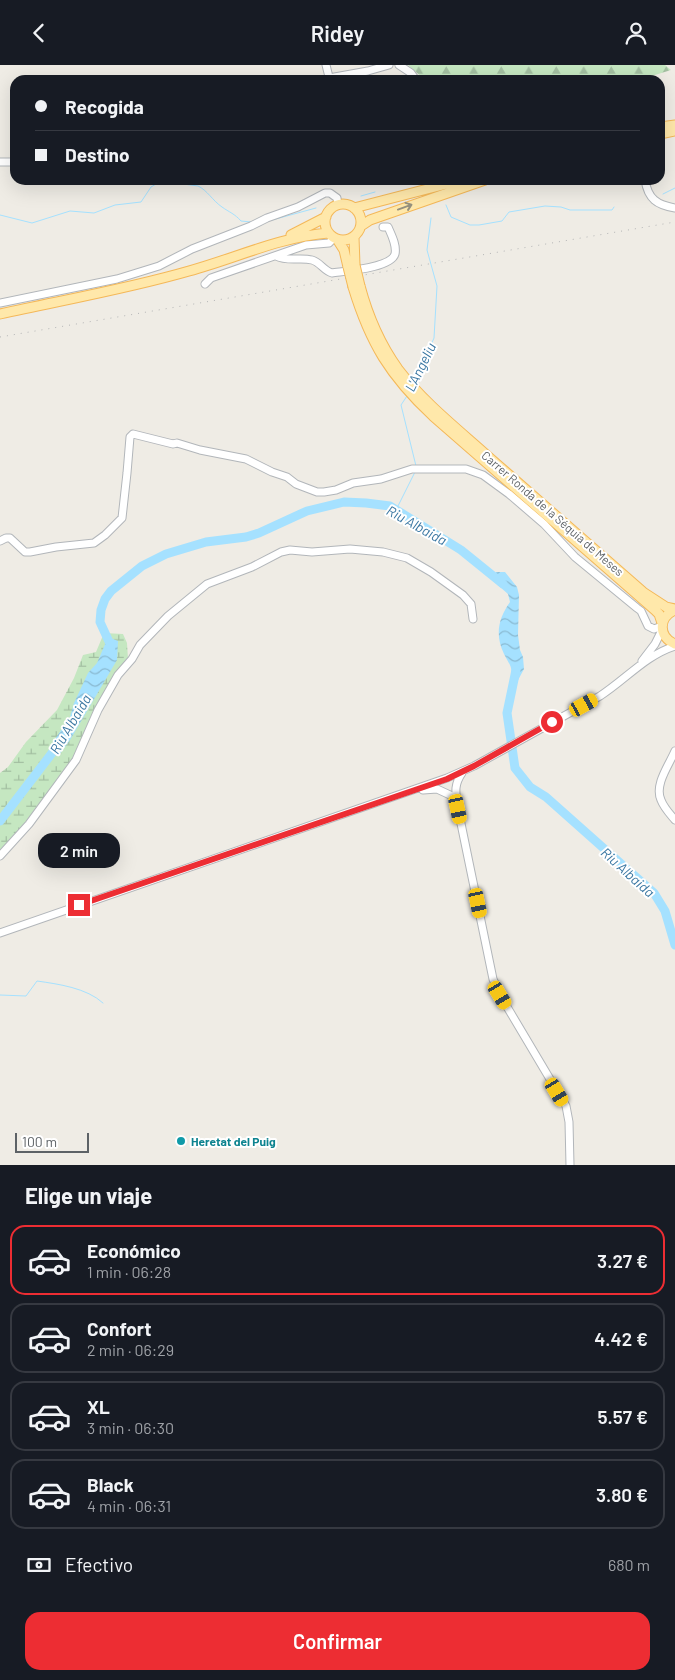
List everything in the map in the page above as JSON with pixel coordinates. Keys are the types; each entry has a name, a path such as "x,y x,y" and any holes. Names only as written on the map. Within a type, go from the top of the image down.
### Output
{"main road":[{"path":"354,208 443,185"},
{"path":"352,266 354,237 361,226 370,219 470,185"},
{"path":"361,226 360,216 354,208 343,204 338,205 329,212 325,222 333,237 344,250 352,266 367,329 384,360 395,370 405,388 435,413"},
{"path":"273,243 326,217"},
{"path":"0,314 160,279 203,267 273,243 309,234 348,240 354,237"},
{"name":"Carrer Ronda de la Séquia de Meses","path":"435,413 643,592 666,607 675,609"},
{"name":"Carrer Ronda de la Séquia de Meses","path":"435,413 655,610 659,614 666,638 675,645"},
{"path":"662,626 666,616 675,609"}],"street":[{"path":"342,75 389,65"},
{"path":"399,65 412,75"},
{"path":"647,185 650,196 657,203 675,208"},
{"path":"0,303 117,279 158,266 192,249 298,207 325,193 330,193 337,198 338,205"},
{"path":"276,256 287,260 314,260 326,271 332,273 383,264 391,260 396,250 388,227 383,227"},
{"path":"205,284 211,278 306,245 326,244 331,242 333,237"},
{"path":"0,541 10,538 25,552 30,552 94,543 106,535 122,518 130,437 134,434 246,459 287,477 301,487 317,492 324,492 353,483 381,479 415,469 466,469 483,475 527,509 575,557 641,611 648,626 654,629 662,626"},
{"path":"0,857 29,825 76,760 98,710 118,675 132,659 140,645 168,616 207,583 258,564 290,549 312,552 350,549 383,552 407,558 431,571 463,595 471,604 473,619"},
{"path":"640,665 655,644 662,626"},
{"path":"0,933 447,779 584,705 615,686 640,665 675,645"},
{"path":"675,751 661,781 659,792 662,802 675,820"},
{"path":"462,772 456,781 455,787 458,809 494,979 500,995 566,1107 569,1122 570,1165"},
{"path":"447,779 455,787"},
{"path":"447,779 446,787 458,809"},
{"path":"410,791 438,789 450,795"}],"green space":[{"path":"408,65 665,65 671,70 655,75 419,75"},
{"path":"104,633 123,634 127,643 128,659 78,752 62,777 45,796 39,808 0,851 0,773 8,767 26,742 57,710 74,678 83,655 96,652"}],"water":[{"path":"496,572 505,572 517,587 519,595 518,635 524,669 517,682 511,680 511,669 499,640 500,621 510,602 508,594 492,580"},
{"path":"113,639 118,641 117,660 70,740 59,755 51,745 70,717 74,703 88,673 97,663 106,642"}],"waterway":[{"path":"0,215 32,223 70,211 94,213 115,205 141,202 154,185"},
{"path":"191,185 198,186 204,190 219,205 241,221 251,222"},
{"path":"663,194 675,188"},
{"path":"361,196 375,192"},
{"path":"446,205 451,217 470,225 502,221 509,212 545,206 561,207 570,210 612,210 614,207"},
{"path":"272,220 316,208"},
{"name":"L'Angeliu","path":"414,383 434,338 437,286 427,250 431,218"},
{"name":"L'Angeliu","path":"407,396 401,405 416,466"},
{"name":"L'Angeliu","path":"396,510 415,472"},
{"name":"Riu Albaida","path":"110,652 111,646 100,622 101,610 105,599 111,591 142,566 166,554 206,542 246,537 307,511 344,502 390,506 461,550 503,584"},
{"name":"Riu Albaida","path":"516,670 507,713 515,768 530,787 546,797 654,893 665,911 675,945"},
{"name":"Riu Albaida","path":"0,821 62,740"},
{"path":"0,995 26,996 37,981 81,990 103,1003"}],"railway":[{"path":"0,337 675,222"}],"place":[{"name":"Heretat del Puig","path":"181,1141"}],"route":[{"path":"79,905 447,779 552,722"}]}
